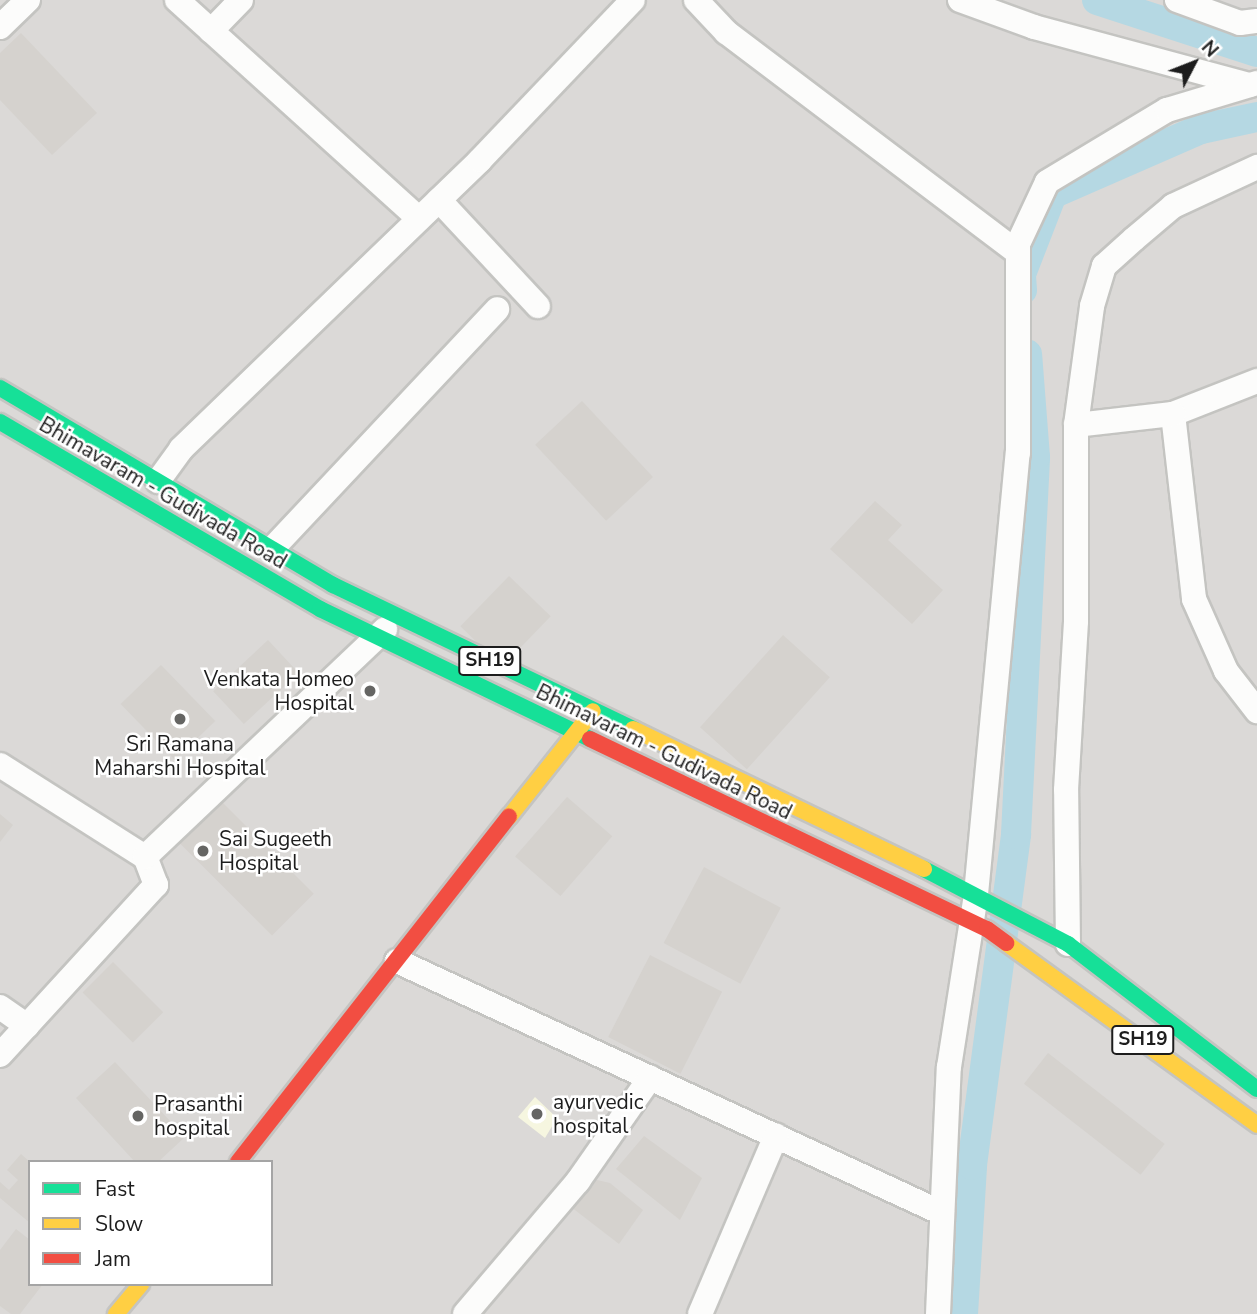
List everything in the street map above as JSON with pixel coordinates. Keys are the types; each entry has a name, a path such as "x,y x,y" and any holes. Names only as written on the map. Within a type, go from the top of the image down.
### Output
{"main road":[{"name":"Bhimavaram - Gudivada Road","path":"0,388 333,585 986,900 1069,944 1257,1089"},
{"name":"Bhimavaram - Gudivada Road","path":"0,422 320,609 979,926 1029,955 1257,1125"},
{"path":"240,1160 593,711"},
{"path":"1108,1014 1125,988"},
{"path":"116,1314 139,1286"}],"street":[{"path":"0,27 27,0"},
{"path":"177,0 419,219"},
{"path":"211,31 241,0"},
{"path":"158,481 181,449 439,200 633,0"},
{"path":"696,0 726,32 1018,253"},
{"path":"960,0 1034,27 1253,84"},
{"path":"1177,0 1240,23 1257,21"},
{"path":"937,1314 949,1067 986,900 1018,453 1018,253 1030,212 1047,182 1167,110 1253,84"},
{"path":"1069,944 1066,790 1076,621 1076,425 1092,306 1104,266 1173,206 1257,167"},
{"path":"439,200 538,306"},
{"path":"272,549 497,309"},
{"path":"1076,425 1173,414 1257,381"},
{"path":"1173,414 1194,599 1226,671 1257,711"},
{"path":"145,857 378,637 396,614"},
{"path":"0,765 145,857 156,885 0,1055"},
{"path":"397,961 942,1213"},
{"path":"0,1007 27,1026"},
{"path":"465,1314 578,1181 650,1078"},
{"path":"700,1314 776,1136"}],"shaded area":[{"path":"0,0 1257,0 1257,1314 0,1314"},
{"name":"ayurvedic hospital","path":"535,1097 557,1118 545,1138 518,1117"}],"building":[{"path":"21,33 97,113 52,155 0,100 0,53"},
{"path":"582,401 653,477 606,521 535,445"},
{"path":"875,501 902,525 888,540 943,590 912,624 830,549"},
{"path":"509,576 551,616 502,667 460,626"},
{"path":"783,635 830,677 747,769 700,727"},
{"path":"268,640 299,673 244,724 213,691"},
{"path":"161,665 215,721 175,760 121,704"},
{"path":"567,797 612,836 560,896 515,857"},
{"path":"219,799 314,894 272,935 177,841"},
{"path":"0,814 13,825 0,842"},
{"path":"704,867 781,908 740,984 664,943"},
{"path":"650,955 722,992 680,1074 608,1037"},
{"path":"113,962 163,1012 133,1043 83,992"},
{"path":"1048,1053 1165,1144 1141,1175 1024,1084"},
{"path":"115,1062 185,1137 160,1160 133,1160 76,1098"},
{"path":"644,1136 702,1178 680,1220 616,1169"},
{"path":"21,1154 28,1160 28,1221 0,1198 0,1182 9,1190 18,1180 7,1170"},
{"path":"593,1179 610,1183 643,1210 619,1244 571,1207"},
{"path":"16,1229 28,1238 28,1286 41,1286 20,1314 11,1314 0,1306 0,1250"}],"waterway":[{"path":"1097,0 1257,52"},
{"path":"1022,290 1021,274 1052,194 1201,129 1257,117"},
{"path":"963,1314 972,1165 1016,834 1035,457 1027,354"}],"traffic: fast":[{"path":"0,388 333,585 633,729"},
{"path":"0,422 320,609 590,739"},
{"path":"924,869 1068,944 1257,1089"}],"traffic: slow":[{"path":"509,817 593,711"},
{"path":"633,729 924,869"},
{"path":"1006,943 1257,1125"},
{"path":"116,1314 139,1286"}],"traffic: jam":[{"path":"590,739 987,929 1006,943"},
{"path":"240,1160 509,817"}],"place":[{"name":"Venkata Homeo Hospital","path":"370,691"},
{"name":"Sri Ramana Maharshi Hospital","path":"180,719"},
{"name":"Sai Sugeeth Hospital","path":"203,851"},
{"name":"ayurvedic hospital","path":"537,1114"},
{"name":"Prasanthi hospital","path":"138,1116"}]}
